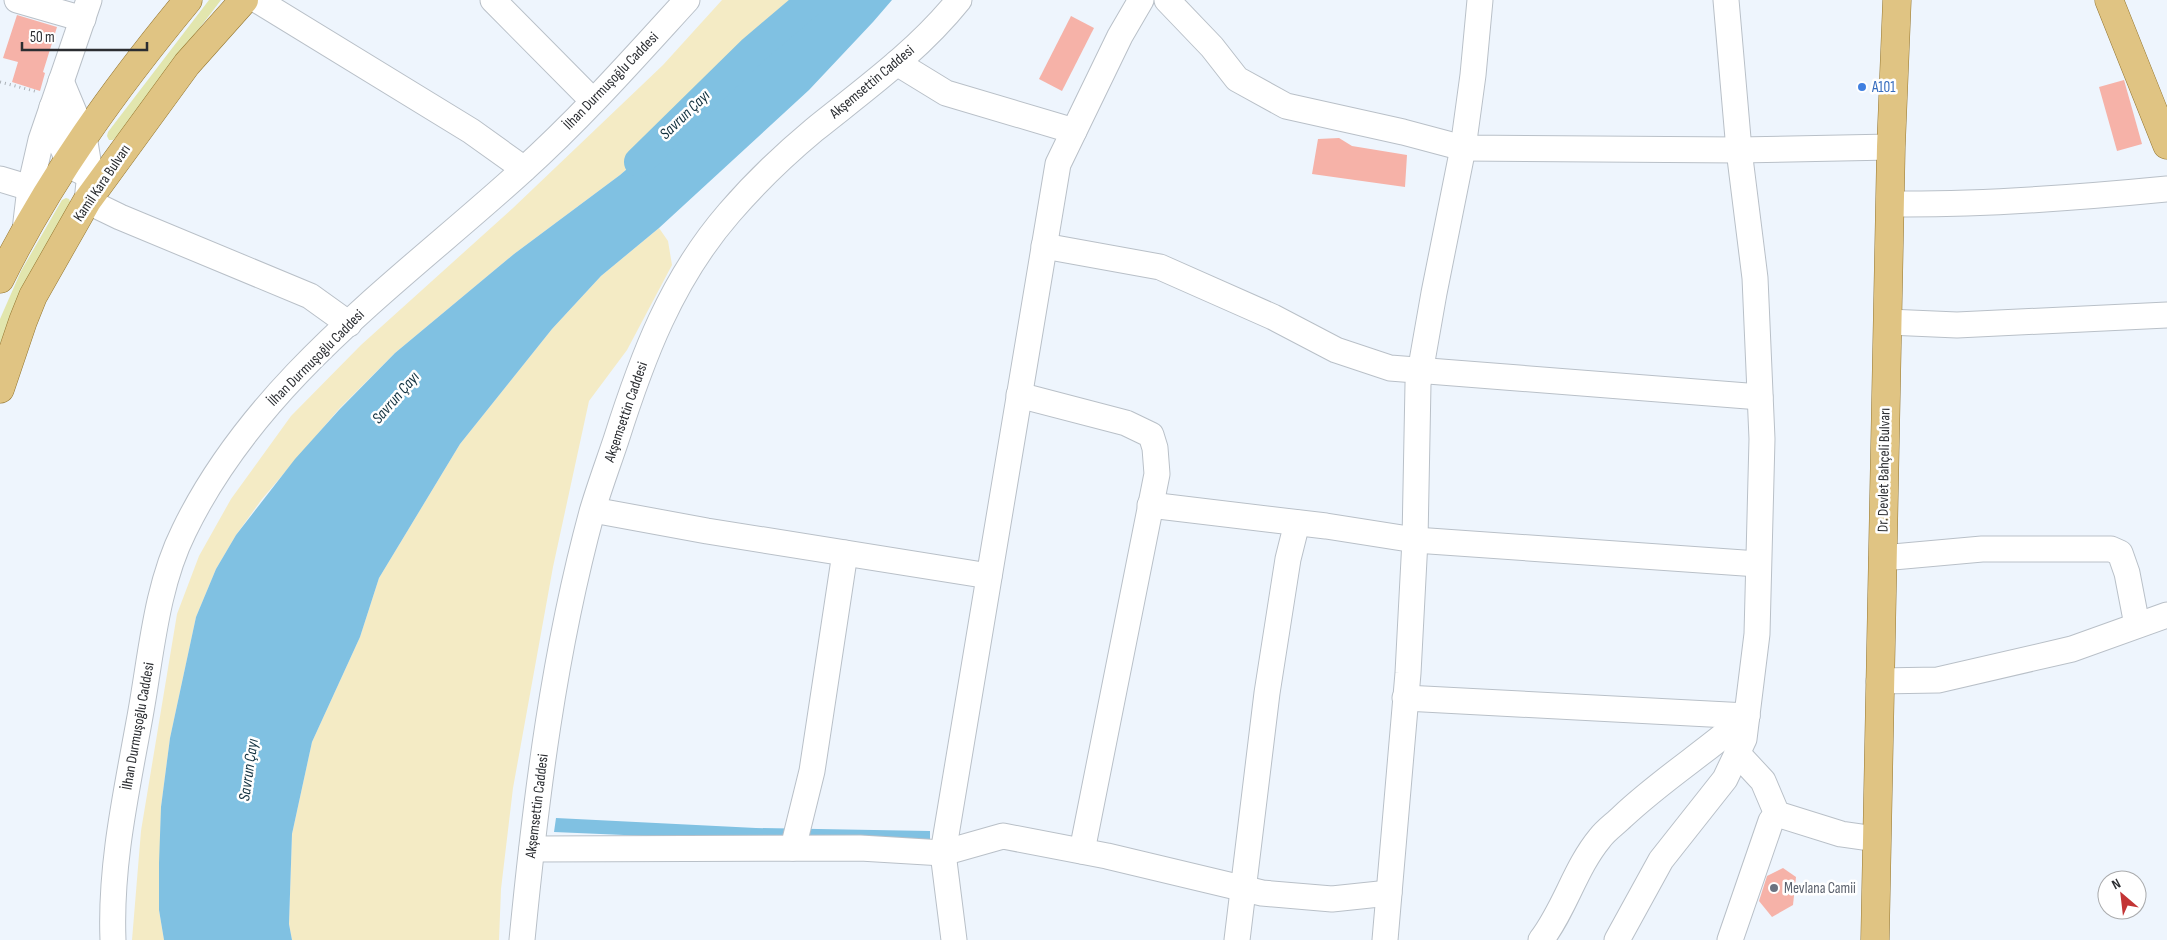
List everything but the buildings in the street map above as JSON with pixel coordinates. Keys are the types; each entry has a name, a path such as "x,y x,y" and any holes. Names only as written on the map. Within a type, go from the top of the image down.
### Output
{"main road":[{"path":"2,269 24,234 79,167 84,136 110,99 188,0"},
{"name":"Kamil Kara Bulvarı","path":"0,389 33,296 87,202 119,155 187,64 244,0"},
{"name":"Dr. Devlet Bahçeli Bulvarı","path":"1874,940 1891,147 1897,0"},
{"path":"2109,0 2167,145"},
{"path":"2128,0 2167,93"}],"street":[{"path":"17,0 86,10 41,140 30,188 24,234"},
{"path":"257,0 471,131 524,169"},
{"path":"493,0 593,101"},
{"name":"İlhan Durmuşoğlu Caddesi","path":"114,940 112,915 114,871 157,622 172,560 183,532 221,468 242,438 288,382 348,324 524,169 593,101 687,0"},
{"name":"Akşemsettin Caddesi","path":"522,940 544,747 563,640 593,510 652,335 679,284 702,248 728,214 811,133 897,63 932,30 959,0"},
{"path":"954,940 943,853 1058,164 1120,36 1141,0"},
{"path":"1167,0 1212,47 1237,79 1286,106 1403,132 1463,148 1740,150 1891,147"},
{"path":"1385,940 1406,698 1415,540 1418,384 1463,148 1473,75 1480,0"},
{"path":"1617,940 1660,860 1725,778 1744,739 1747,716 1756,634 1762,439 1754,278 1726,0"},
{"path":"897,63 946,93 1074,131"},
{"path":"56,94 84,136"},
{"path":"56,94 57,131 79,167 87,202 310,296 348,324"},
{"path":"79,167 103,168 119,155"},
{"path":"0,178 30,188"},
{"path":"1891,204 1956,204 2110,195 2167,189"},
{"path":"1044,246 1160,268 1273,317 1336,350 1390,368 1760,397"},
{"path":"1888,322 1957,324 2167,315"},
{"path":"1018,395 1126,423 1152,435 1155,448 1156,474 1082,851"},
{"path":"1150,505 1296,522 1415,540 1758,564"},
{"path":"593,510 707,531 989,576"},
{"path":"1237,940 1267,693 1288,559 1296,522"},
{"path":"1882,558 1982,550 2111,549 2120,553 2127,573 2137,625"},
{"path":"793,848 812,771 845,553"},
{"path":"1879,681 1938,680 2072,648 2167,614"},
{"path":"1406,698 1747,716"},
{"path":"1541,940 1552,926 1575,880 1600,838 1648,791 1722,738 1747,716"},
{"path":"1737,753 1763,781 1777,814 1841,834 1876,840"},
{"path":"1730,940 1771,821 1777,814"},
{"path":"532,848 860,848 943,853 1003,836 1082,851 1262,893 1332,899 1389,894"}],"path":[{"path":"0,82 56,94"}],"green space":[{"path":"209,0 221,0 117,136 113,140 109,140 108,132"},
{"path":"69,199 71,204 14,310 0,344 0,319 21,271 62,200"}],"sand":[{"path":"722,0 813,0 795,20 733,78 620,175 514,254 395,353 339,409 262,499 236,535 216,569 196,617 170,738 161,807 159,910 164,940 132,940 141,831 177,614 199,556 231,499 291,416 361,345 513,208 663,65"},
{"path":"659,228 668,241 672,265 627,350 589,401 553,567 513,788 501,889 499,940 292,940 289,924 292,834 312,742 360,637 379,578 460,444 552,329 601,276"}],"water":[{"path":"813,0 892,0 809,90 659,228 601,276 552,329 460,444 379,578 360,637 312,742 292,834 289,924 292,940 164,940 159,910 159,863 161,807 170,738 196,617 216,569 236,535 295,459 339,410 395,353 514,254 620,175 733,78 795,20"},
{"path":"556,818 756,828 930,831 930,848 554,832"}],"waterway":[{"name":"Savrun Çayı","path":"639,162 752,51 812,0"}],"place":[{"name":"A101","path":"1862,87"},
{"name":"Mevlana Camii","path":"1774,888"}]}
